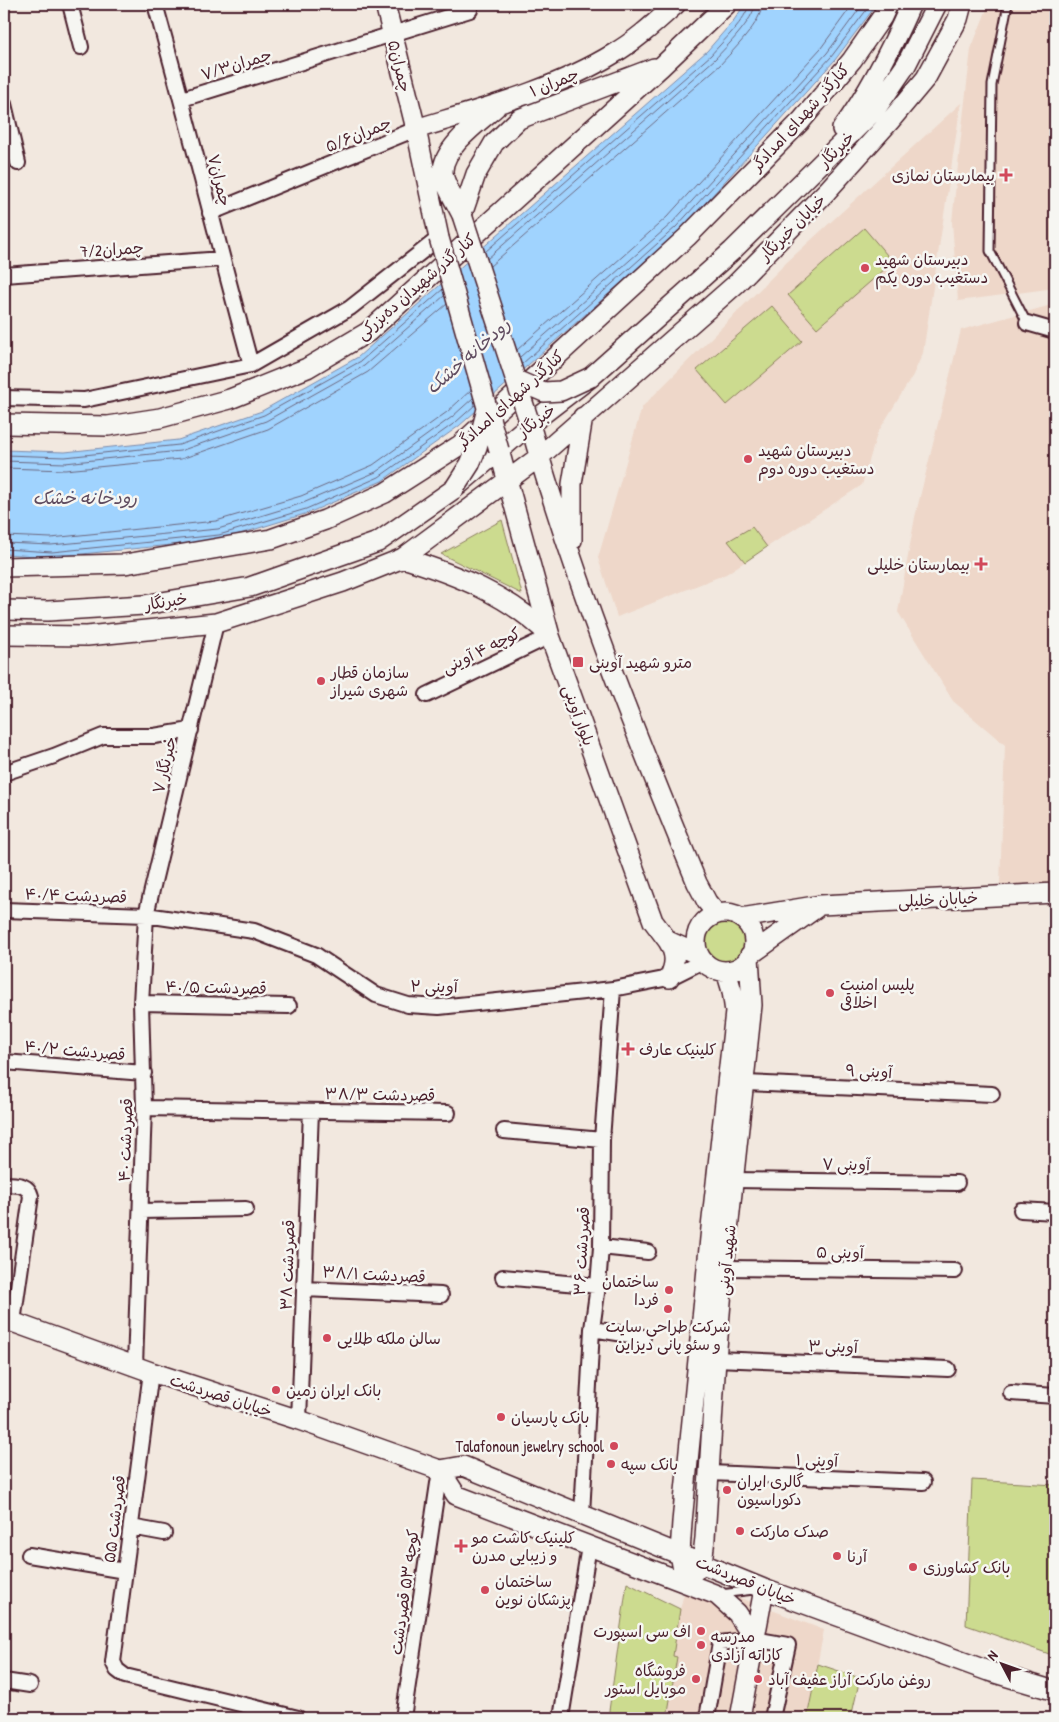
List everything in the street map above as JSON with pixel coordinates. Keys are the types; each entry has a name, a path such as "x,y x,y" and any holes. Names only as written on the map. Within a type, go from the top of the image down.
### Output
{"main road":[{"name":"چمران۵","path":"384,4 416,129 439,238"},
{"name":"چمران ۱","path":"416,129 501,103 571,76 613,54 644,34 676,4"},
{"name":"کنار گذر شهیدان ده‌بزرکی","path":"4,424 108,426 160,418 230,399 307,368 368,332 662,66 727,4"},
{"name":"کنارگذر شهدای امدادگر","path":"4,567 125,564 271,539 325,520 385,493 452,451 468,439 687,238 801,121 852,60 882,17 888,4"},
{"path":"803,180 856,110 895,41 911,4"},
{"name":"خبرنگار","path":"4,610 48,611 144,605 250,587 378,542 454,489 530,424 591,378 732,250 875,110 906,65 937,4"},
{"name":"خیابان خبرنگار","path":"583,417 736,284 827,191 926,78 958,19 962,4"},
{"path":"462,215 476,174 494,142 519,119 662,66"},
{"path":"501,103 455,146 446,158 443,172 449,191 462,215 572,555 645,758 697,883 707,902 717,914"},
{"name":"بلوار آوینی","path":"439,238 550,636 653,921 668,941 701,958"},
{"path":"516,380 544,392 561,391 591,378"},
{"path":"454,489 474,456 487,408"},
{"path":"572,555 572,484 583,417"},
{"name":"خبرنگار","path":"4,635 87,636 216,623 343,582 403,558 508,482 583,417"},
{"path":"403,558 444,571 493,592 533,619 550,636"},
{"name":"خیابان خلیلی","path":"741,918 821,905 1055,893"},
{"path":"750,956 753,949 752,935 750,928 741,918 734,914 717,914 704,921 697,934 696,948 701,958 713,968 726,971 739,967 750,956 821,905"},
{"path":"668,941 675,956 674,969 669,978"},
{"name":"شهید آوینی","path":"702,1563 724,1268 752,1005 750,956"},
{"name":"شهید آوینی","path":"685,1582 680,1553 710,1237 735,1012 732,991 726,971"},
{"name":"خیابان قصردشت","path":"8,1320 143,1369 299,1420 440,1470 463,1466 764,1588 988,1672 1055,1691"},
{"name":"خیابان قصردشت","path":"440,1470 456,1495 717,1594 737,1613 754,1639"},
{"path":"685,1582 702,1563"},
{"path":"740,1718 764,1588"}],"street":[{"path":"70,4 81,47"},
{"name":"چمران۷","path":"156,4 251,364"},
{"name":"چمران۷/۳","path":"182,99 470,10"},
{"path":"4,104 18,163"},
{"name":"چمران۵/۶","path":"210,213 416,129"},
{"path":"4,398 84,400 251,364 350,308 439,238"},
{"name":"7/2چمران","path":"4,275 222,259"},
{"path":"1027,323 1055,330"},
{"name":"۷ خبرنگار","path":"146,915 216,623"},
{"name":"کوچه ۴ آوینی","path":"427,695 550,636"},
{"path":"4,773 54,756 103,736 154,736 191,730"},
{"name":"۴۰/۴ قصردشت","path":"4,910 146,915"},
{"name":"۲ آوینی","path":"146,915 254,931 316,955 376,995 408,1005 439,1007 613,989 669,978 701,958"},
{"name":"۴۰ قصردشت","path":"143,1369 141,1211 144,1073 142,1003 146,915"},
{"name":"۳۶ قصردشت","path":"582,1514 592,1329 601,1247 602,1140 613,989"},
{"name":"۴۰/۵ قصردشت","path":"142,1003 289,1006"},
{"name":"۴۰/۲ قصردشت","path":"4,1062 144,1073"},
{"name":"۹ آوینی","path":"745,1083 992,1094"},
{"name":"۳۸/۳ قصردشت","path":"144,1108 448,1113"},
{"name":"۳۸ قصردشت","path":"299,1420 311,1111"},
{"path":"504,1131 602,1140"},
{"name":"۷ آوینی","path":"734,1180 957,1183"},
{"path":"4,1184 26,1187 30,1191 31,1196 8,1320"},
{"path":"141,1211 246,1209"},
{"path":"1021,1210 1055,1212"},
{"path":"601,1247 648,1252"},
{"name":"۵ آوینی","path":"724,1268 955,1271"},
{"path":"502,1277 598,1286"},
{"name":"۳۸/۱ قصردشت","path":"304,1289 441,1295"},
{"path":"592,1329 643,1337"},
{"name":"۳ آوینی","path":"716,1359 948,1369"},
{"name":"۵۵ قصردشت","path":"143,1369 131,1527 113,1662 117,1670 125,1676 265,1714"},
{"path":"1011,1393 1055,1396"},
{"name":"کوچه ۵۳ قصردشت","path":"403,1718 440,1470"},
{"name":"۱ آوینی","path":"710,1473 923,1482"},
{"path":"131,1527 164,1533"},
{"path":"561,1718 589,1546"},
{"path":"29,1555 125,1571"},
{"path":"707,1718 720,1643 754,1639 788,1645 772,1718"},
{"path":"4,1681 30,1685"},
{"path":"265,1714 298,1718"}],"lane":[{"path":"1008,4 992,85 990,251 1027,323"},
{"path":"717,1594 764,1588"}],"shaded area":[{"name":"بیمارستان نمازی","path":"989,4 1055,4 1055,288 958,301 952,222 971,49"},
{"name":"دبیرستان شهید دستغیب دوره دوم","path":"961,103 923,353 913,375 877,434 862,485 726,574 617,617 598,558 642,407 787,262"},
{"name":"بیمارستان خلیلی","path":"1055,304 1055,884 1000,884 1005,745 953,701 898,612 915,517 961,330"},
{"path":"688,1578 824,1630 807,1718 667,1718 676,1657 673,1656 674,1643"}],"green space":[{"path":"864,228 893,262 817,328 788,295"},
{"path":"772,306 802,341 727,405 697,370"},
{"path":"502,520 522,594 441,554"},
{"path":"752,527 767,547 745,562 728,541"},
{"path":"728,921 736,924 742,930 745,942 742,954 736,960 720,963 712,960 706,954 703,938 706,930 712,924"},
{"path":"972,1480 1055,1485 1055,1656 966,1625"},
{"path":"627,1583 680,1609 673,1656 677,1657 667,1718 608,1718"},
{"path":"818,1664 860,1678 851,1718 807,1718"}],"water":[{"name":"رودخانه خشک","path":"745,4 877,4 835,60 680,231 459,426 382,481 308,513 220,540 52,557 4,554 4,450 65,452 178,440 262,411 358,357 707,51 734,20"}],"place":[{"name":"بیمارستان نمازی","path":"1006,175"},
{"name":"دبیرستان شهید دستغیب دوره یکم","path":"865,268"},
{"name":"دبیرستان شهید دستغیب دوره دوم","path":"748,459"},
{"name":"بیمارستان خلیلی","path":"981,564"},
{"name":"مترو شهید آوینی","path":"578,662"},
{"name":"سازمان قطار شهری شیراز","path":"321,681"},
{"name":"پلیس امنیت اخلاقی","path":"830,993"},
{"name":"کلینیک عارف","path":"628,1049"},
{"name":"ساختمان فردا","path":"669,1290"},
{"name":"شرکت طراحی سایت و سئو پانی دیزاین","path":"668,1309"},
{"name":"سالن ملکه طلایی","path":"327,1338"},
{"name":"بانک ایران زمین","path":"276,1390"},
{"name":"بانک پارسیان","path":"501,1417"},
{"name":"Talafonoun jewelry school","path":"614,1446"},
{"name":"بانک سپه","path":"611,1464"},
{"name":"گالری ایران دکوراسیون","path":"727,1490"},
{"name":"صدک مارکت","path":"740,1531"},
{"name":"کلینیک کاشت مو و زیبایی مدرن","path":"461,1546"},
{"name":"آرنا","path":"837,1556"},
{"name":"بانک کشاورزی","path":"913,1567"},
{"name":"ساختمان پزشکان نوین","path":"485,1590"},
{"name":"اف سی اسپورت","path":"701,1631"},
{"name":"مدرسه کاراته آزادی","path":"701,1645"},
{"name":"فروشگاه موبایل استور","path":"696,1679"},
{"name":"روغن مارکت آراز عفیف آباد","path":"758,1679"}]}
